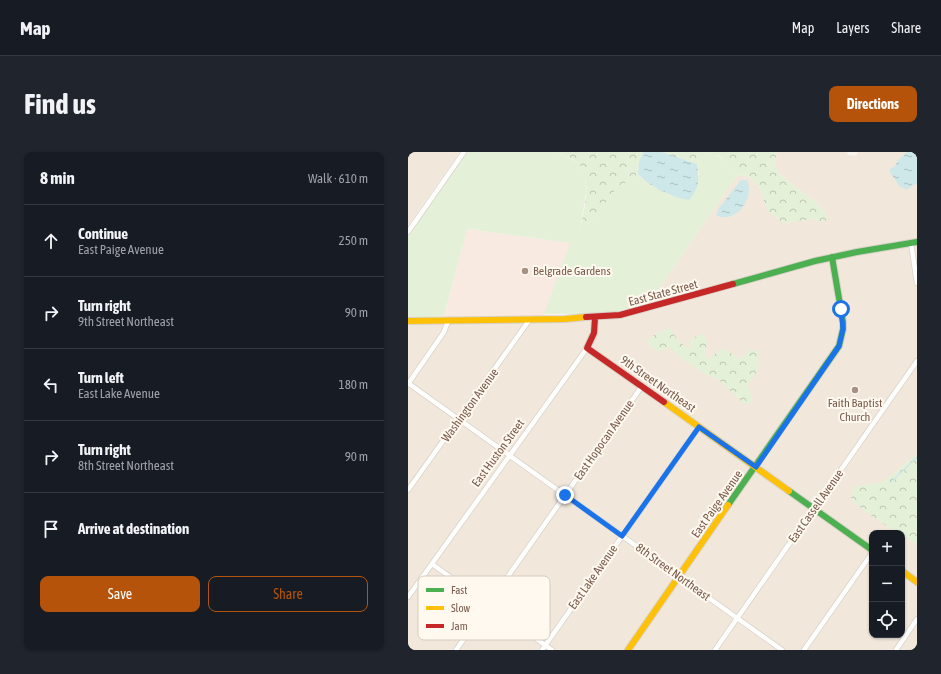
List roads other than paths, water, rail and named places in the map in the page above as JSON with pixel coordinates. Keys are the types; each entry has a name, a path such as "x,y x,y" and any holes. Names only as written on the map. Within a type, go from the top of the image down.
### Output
{"street":[{"path":"408,232 464,152"},
{"path":"914,242 917,283"},
{"name":"East State Street","path":"408,321 595,318 620,315 644,310 832,257 914,242"},
{"name":"East Paige Avenue","path":"628,650 841,343 843,322 832,257"},
{"name":"East Huston Street","path":"423,576 587,348 594,337 596,330 595,318"},
{"name":"Washington Avenue","path":"408,490 530,319"},
{"path":"408,383 444,332 448,321"},
{"name":"9th Street Northeast","path":"587,348 756,467 869,550"},
{"name":"East Cassell Avenue","path":"715,650 917,361"},
{"name":"8th Street Northeast","path":"408,383 782,650"},
{"name":"East Hopocan Avenue","path":"508,576 642,386"},
{"name":"East Lake Avenue","path":"550,639 699,427"},
{"path":"804,650 869,556"},
{"path":"432,564 449,576"},
{"path":"905,573 917,582"},
{"name":"East Huston Street","path":"408,597 418,583"},
{"path":"896,650 917,619"},
{"name":"East Hopocan Avenue","path":"456,650 463,640"},
{"path":"534,640 544,648 552,650"}],"water":[{"path":"643,152 662,152 697,164 698,183 689,200 676,197 662,191 648,183 638,174 639,162"},
{"path":"907,152 917,152 917,183 906,190 900,187 890,172 890,169 895,166 899,159"},
{"path":"741,180 747,180 749,187 746,202 742,208 737,213 730,216 723,217 716,215 719,208"}],"waterway":[{"path":"891,482 917,457"}],"place":[{"name":"Belgrade Gardens","path":"525,271"},
{"name":"Faith Baptist Church","path":"855,390"}]}
